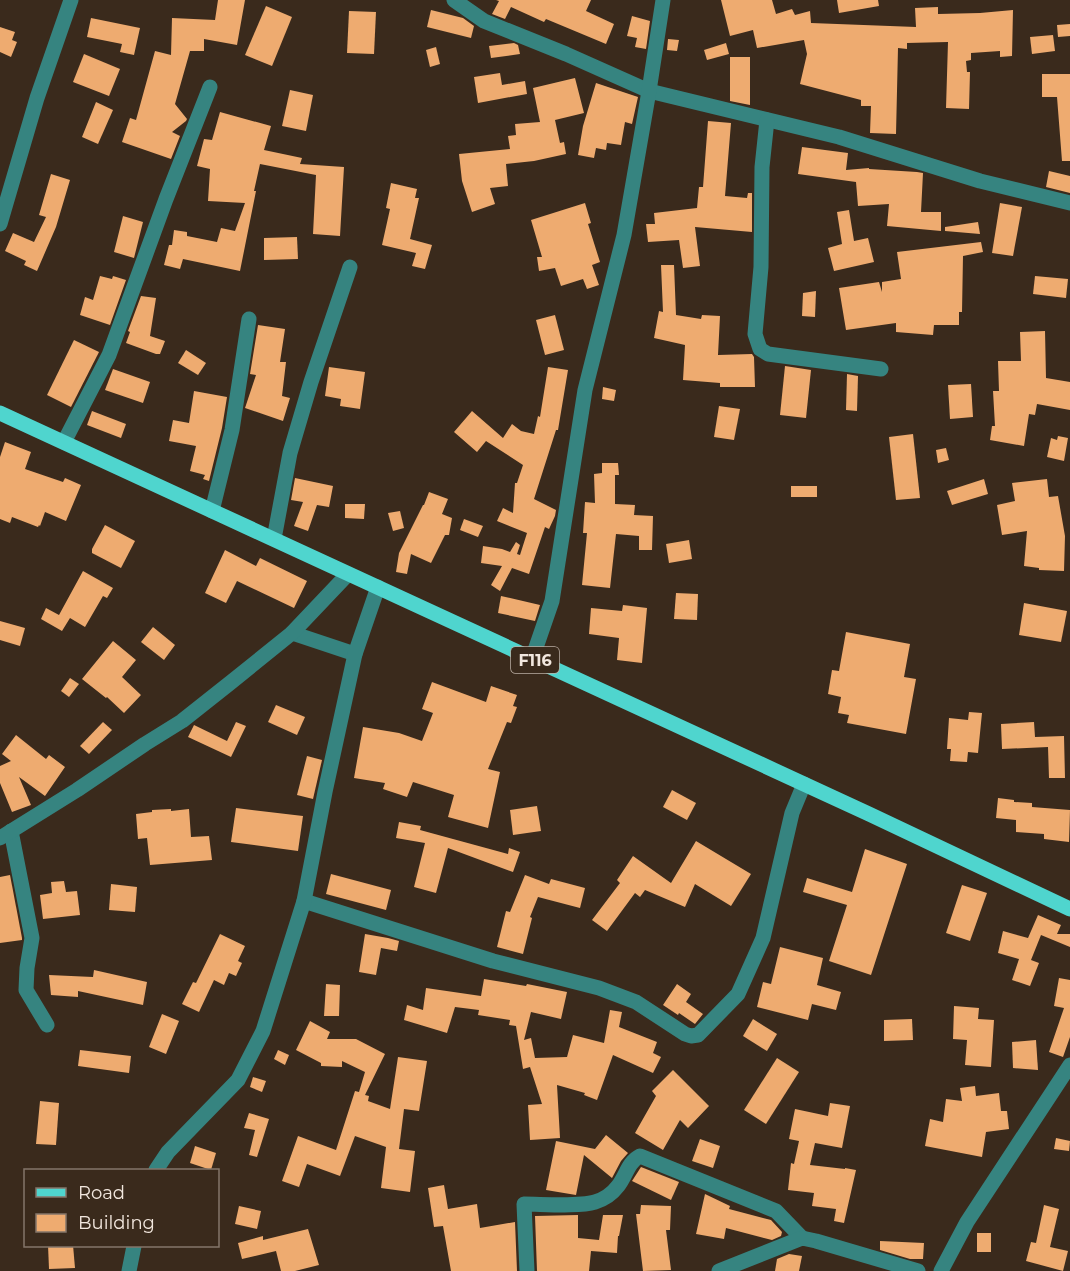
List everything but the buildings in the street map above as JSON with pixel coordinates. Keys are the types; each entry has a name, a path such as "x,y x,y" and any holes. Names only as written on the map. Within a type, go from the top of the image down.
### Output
{"main road":[{"name":"F116","path":"0,413 1070,909"}],"street":[{"path":"0,224 38,98 71,0"},
{"path":"454,0 484,21 649,91 839,137 980,181 1070,203"},
{"path":"532,658 552,601 585,390 624,235 663,0"},
{"path":"64,442 109,355 210,87"},
{"path":"767,120 762,167 761,267 755,334 760,349 768,354 881,369"},
{"path":"273,539 290,453 311,382 350,267"},
{"path":"212,511 232,430 249,319"},
{"path":"47,1025 26,990 32,938 6,835 182,721 291,633 348,574"},
{"path":"157,1169 168,1152 238,1080 263,1031 304,901 355,654 378,587"},
{"path":"291,633 355,654"},
{"path":"304,901 493,962 598,988 636,1002 685,1034 698,1035 738,994 763,938 792,813 804,784"},
{"path":"941,1271 968,1222 1070,1065"},
{"path":"527,1271 524,1204 576,1204 594,1202 611,1195 634,1160 640,1156 776,1211 802,1238"},
{"path":"719,1271 802,1238 918,1271"},
{"path":"129,1271 134,1247"}]}
